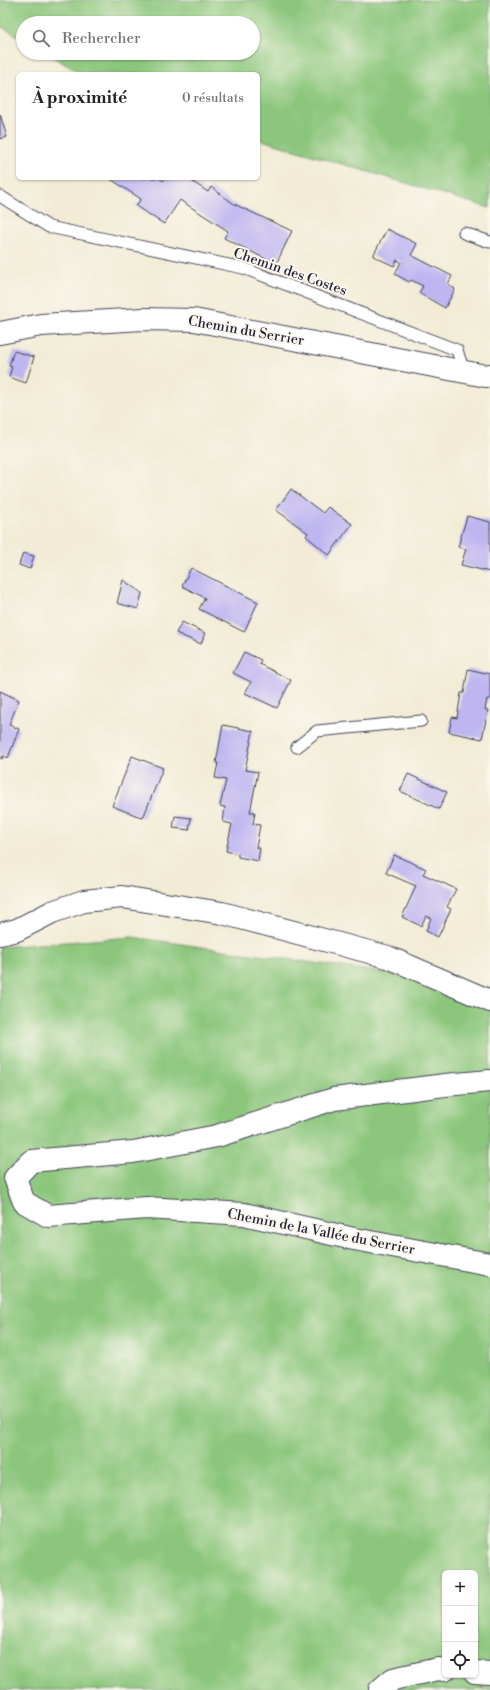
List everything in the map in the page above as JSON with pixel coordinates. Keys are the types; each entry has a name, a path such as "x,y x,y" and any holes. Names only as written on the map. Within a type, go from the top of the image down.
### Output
{"street":[{"name":"Chemin du Serrier","path":"0,333 42,325 143,319 194,320 464,372 486,376 490,375"},
{"path":"0,934 17,930 52,912 84,901 122,897 222,913 388,957 490,1001"},
{"name":"Chemin de la Vallée du Serrier","path":"490,1081 334,1099 217,1136 132,1152 31,1161 15,1178 24,1202 48,1216 146,1208 244,1214 354,1239 490,1264"},
{"path":"380,1690 393,1679 438,1669 442,1670"},
{"path":"478,1672 490,1673"}],"lane":[{"name":"Chemin des Costes","path":"0,196 48,227 243,268 457,350 464,372"},
{"path":"464,233 490,242"},
{"path":"297,747 317,731 421,721"}],"green space":[{"path":"0,0 490,0 490,208 260,140 260,72 79,72 58,60 260,60 260,16 16,16 16,35 0,26"},
{"path":"132,937 490,988 490,1690 0,1690 0,947"}],"building":[{"path":"0,114 7,137 0,139"},
{"path":"112,180 190,180 208,192 211,187 234,204 292,231 276,264 224,238 228,231 180,200 164,224 136,206 141,199"},
{"path":"387,229 417,244 411,255 452,276 448,284 455,289 445,308 419,293 423,286 411,280 409,282 395,274 401,262 397,260 394,266 373,256"},
{"path":"14,351 34,357 26,383 9,377 12,367 9,366"},
{"path":"291,489 323,513 328,507 352,524 329,555 306,536 308,533 276,510"},
{"path":"467,516 490,522 490,572 461,565 466,549 458,547"},
{"path":"23,553 34,556 30,569 19,565"},
{"path":"191,568 258,602 244,632 199,609 205,598 182,586"},
{"path":"123,580 142,593 138,609 117,603"},
{"path":"182,622 205,633 201,644 176,633"},
{"path":"244,652 261,660 259,664 291,680 277,708 245,693 251,682 233,673"},
{"path":"468,669 490,674 490,699 487,699 485,710 488,710 482,739 449,732 452,717 457,718 461,693 464,693"},
{"path":"0,691 19,700 9,725 19,729 8,758 3,756 2,759 0,758"},
{"path":"223,725 253,731 245,770 258,772 250,812 255,812 253,824 260,825 256,848 260,848 258,861 238,857 238,854 226,851 232,824 223,822 225,807 220,806 226,780 215,778 218,763 216,763"},
{"path":"132,756 163,768 143,818 112,806"},
{"path":"408,774 447,792 439,809 400,791"},
{"path":"175,816 191,818 189,830 173,828"},
{"path":"394,855 426,869 423,874 456,889 447,907 451,909 438,937 426,931 431,918 426,916 421,926 402,917 416,886 386,873"}]}
